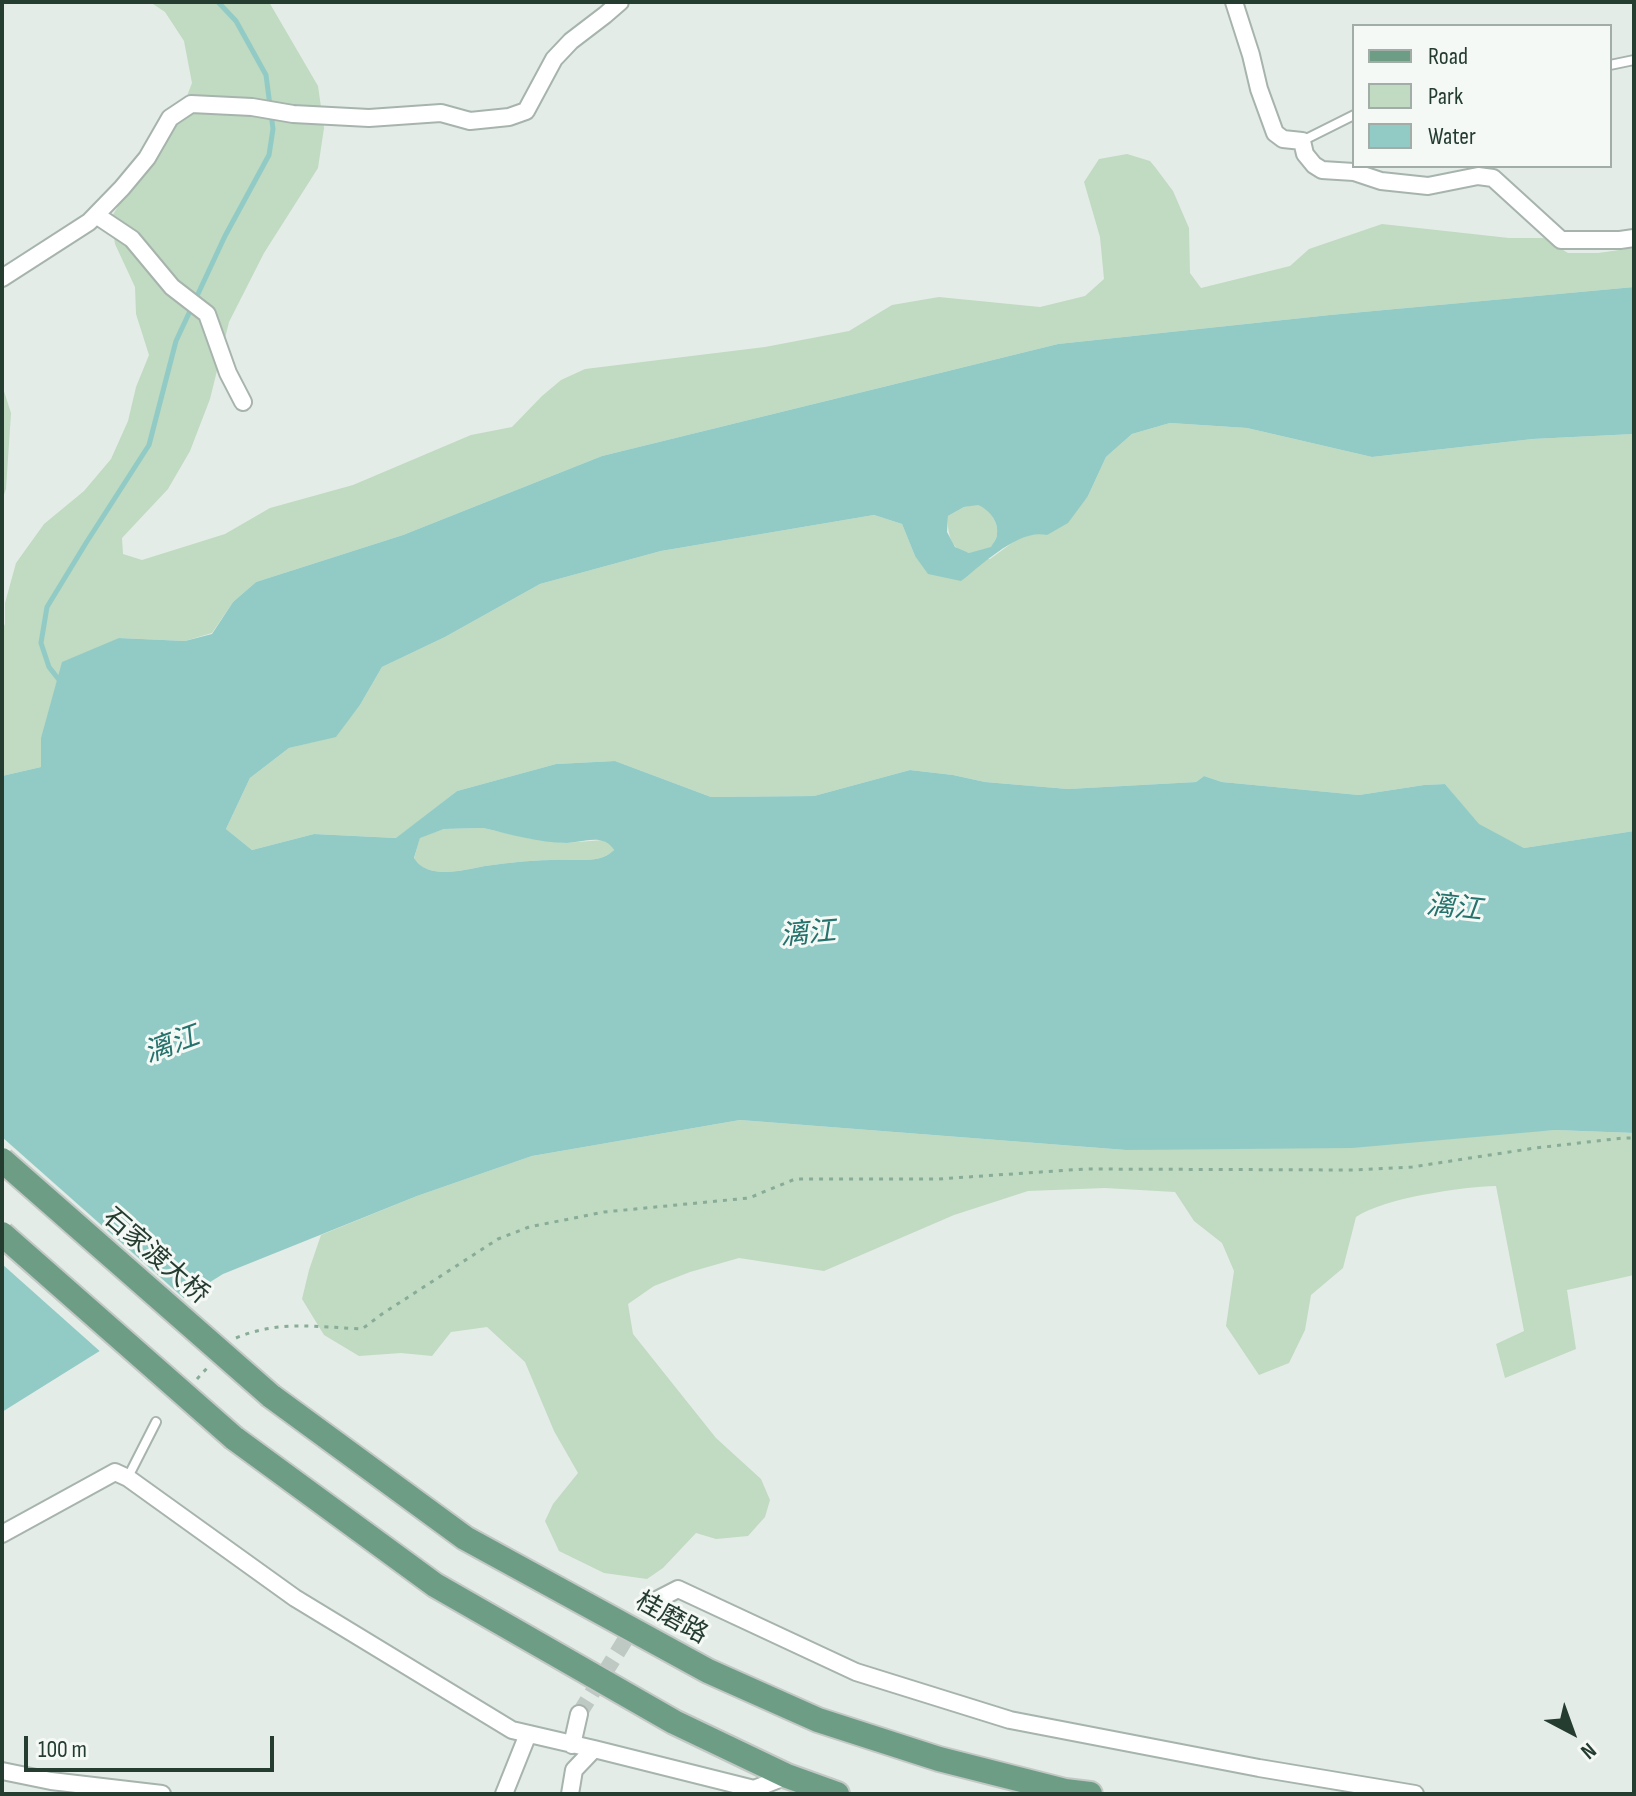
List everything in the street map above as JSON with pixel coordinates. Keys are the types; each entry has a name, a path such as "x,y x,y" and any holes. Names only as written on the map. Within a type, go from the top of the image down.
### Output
{"main road":[{"name":"石家渡大桥","path":"2,1160 271,1396"},
{"path":"2,1234 234,1438 435,1585 674,1722 787,1776 837,1794"},
{"name":"桂磨路","path":"271,1396 465,1538 708,1671 818,1720 939,1759 1065,1791 1090,1794"}],"street":[{"path":"2,278 89,222 147,158 170,118 191,104 369,118 441,113 470,121 509,117 526,111 554,59 571,41 620,2"},
{"path":"1234,2 1275,133 1283,139 1302,141 1305,154 1322,170 1354,172 1381,181 1428,186 1478,176 1493,178 1561,240 1634,238"},
{"path":"96,215 132,239 172,287 207,314 228,373 243,402"},
{"path":"2,1534 115,1472 128,1478 295,1598 512,1730 754,1789 787,1776"},
{"path":"647,1605 678,1589 856,1672 1010,1720 1259,1768 1415,1794"},
{"path":"572,1745 579,1714"},
{"path":"504,1794 528,1734"},
{"path":"570,1794 574,1770 594,1749"},
{"path":"2,1771 51,1781 162,1794"}],"lane":[{"path":"1612,65 1634,60"},
{"path":"1302,141 1352,116"},
{"path":"128,1478 156,1422"}],"path":[{"path":"236,1338 257,1330 286,1325 362,1329 498,1239 529,1227 604,1212 749,1198 795,1179 938,1179 1085,1169 1412,1167 1535,1148 1634,1138"},
{"path":"196,1380 216,1359"}],"green space":[{"path":"150,2 269,2 318,86 324,128 318,168 264,253 229,322 210,399 190,451 168,489 122,538 123,554 142,560 225,534 270,508 353,485 471,435 512,427 561,380 585,369 765,347 849,331 892,305 939,297 1040,307 1085,296 1104,279 1100,237 1084,182 1099,159 1127,154 1150,161 1155,167 1173,191 1189,228 1190,273 1201,288 1290,266 1309,249 1382,224 1509,238 1544,238 1568,253 1634,248 1634,287 1058,344 602,456 403,535 256,582 233,602 212,633 185,641 119,638 41,738 41,767 2,776 2,630 5,603 16,563 44,524 84,491 111,459 128,421 136,387 149,355 136,314 135,287 115,244 111,218 127,191 173,132 192,83 184,41 165,12"},
{"path":"2,385 11,413 6,489 2,500"},
{"path":"1170,423 1247,428 1372,457 1533,439 1634,434 1634,831 1524,848 1479,825 1445,784 1359,795 1222,782 1204,776 1196,782 1068,789 985,782 910,770 814,796 711,797 615,761 556,764 457,791 397,838 314,834 252,850 226,829 250,778 289,748 336,736 360,705 382,667 445,637 540,584 661,551 874,515 902,524 915,556 990,559 1016,540 1037,532 1088,496 1106,457 1132,434"},
{"path":"978,504 995,520 996,538 991,548 973,553 963,552 951,540 948,516 964,507"},
{"path":"483,828 565,843 603,840 611,844 614,850 595,859 529,861 447,872 428,869 414,859 420,837 444,829"},
{"path":"740,1120 1126,1150 1555,1130 1634,1133 1634,1275 1567,1290 1576,1349 1505,1378 1496,1344 1524,1331 1496,1186 1403,1199 1356,1217 1343,1268 1311,1295 1305,1330 1289,1363 1259,1375 1226,1326 1234,1271 1222,1243 1194,1221 1175,1192 1105,1188 1028,1191 954,1215 824,1271 739,1258 690,1272 654,1286 628,1304 633,1334 716,1438 761,1479 770,1500 765,1517 748,1536 716,1539 696,1533 663,1568 647,1579 604,1573 559,1551 545,1521 553,1504 578,1473 554,1431 525,1362 487,1327 451,1332 432,1356 401,1353 359,1356 324,1335 302,1299 321,1235 417,1196 532,1156"}],"water":[{"name":"漓江","path":"1634,287 1634,434 1533,439 1372,457 1247,428 1170,423 1132,434 1106,457 1088,496 1068,523 1047,535 1036,534 1013,542 961,581 928,574 915,556 902,524 874,515 661,551 540,584 445,637 382,667 360,705 336,737 289,748 250,778 226,829 252,850 314,834 396,838 457,791 556,764 615,761 711,797 814,796 910,770 985,782 1068,789 1196,782 1204,776 1222,782 1359,795 1445,784 1479,824 1524,848 1634,831 1634,1133 1555,1130 1352,1148 1126,1150 740,1120 532,1156 417,1196 223,1274 2,1412 2,776 41,767 41,738 62,662 119,638 185,641 212,634 233,602 256,582 403,535 602,456 1058,344","holes":["978,505 995,520 997,536 991,547 969,553 955,547 947,532 948,516 964,507","483,828 546,842 599,840 614,850 595,859 529,861 447,872 425,868 414,858 420,838 444,829"]}],"pier":[{"path":"2,1137 187,1301 103,1354 2,1264"}],"waterway":[{"path":"60,681 49,667 41,643 47,607 149,445 176,341 225,236 269,155 273,129 266,75 236,21 218,2"}],"tunnel":[{"path":"579,1714 647,1605"}]}
